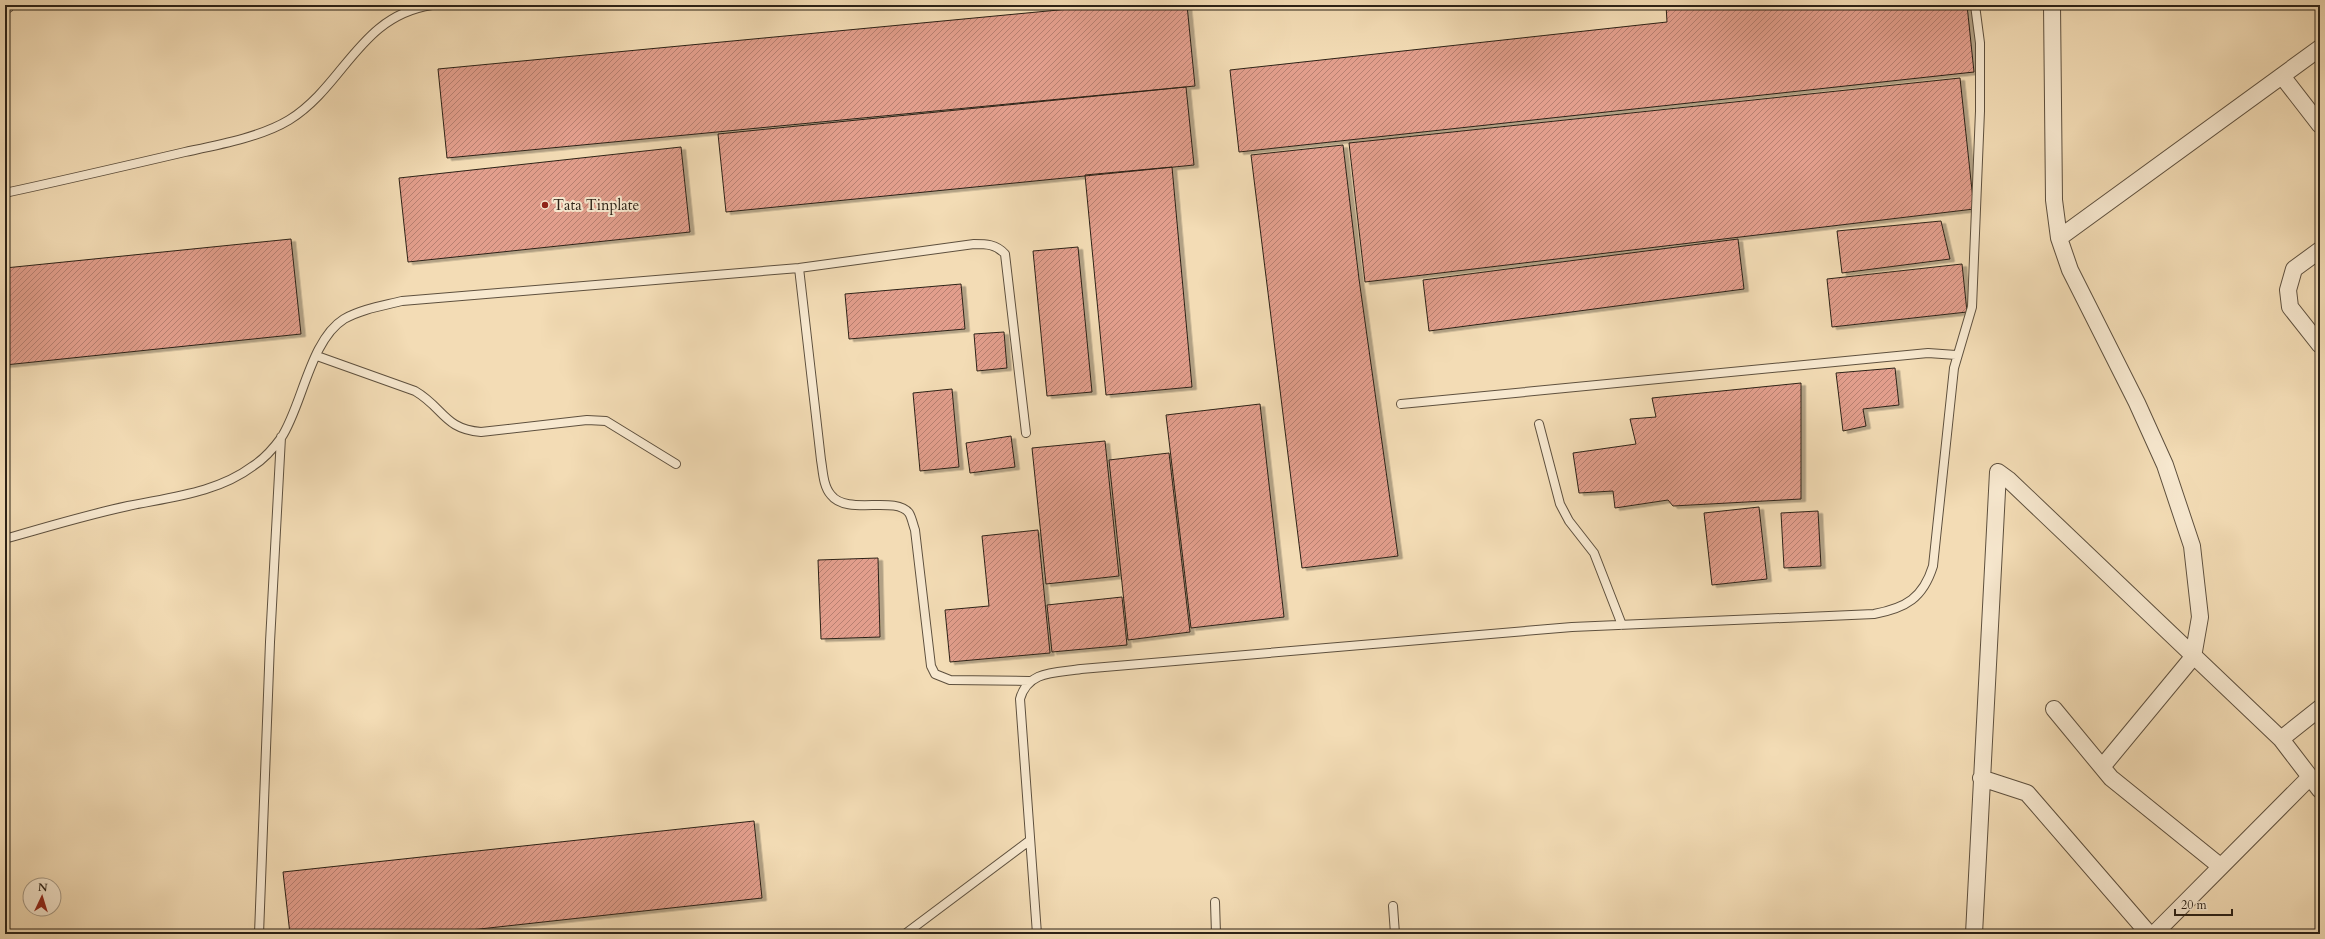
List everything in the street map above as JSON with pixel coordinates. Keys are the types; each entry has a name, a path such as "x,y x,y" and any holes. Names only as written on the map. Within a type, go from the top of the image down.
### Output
{"street":[{"path":"2052,5 2054,200 2059,238 2070,270 2137,403 2165,465 2192,546 2200,617 2194,657 2102,767"},
{"path":"2059,238 2320,48"},
{"path":"2282,76 2320,125"},
{"path":"2320,250 2294,269 2288,290 2290,307 2320,345"},
{"path":"1974,934 1998,472 2009,480 2280,739 2315,783 2220,866 2154,934"},
{"path":"2280,739 2320,708"},
{"path":"2054,709 2110,778 2156,817 2220,866"},
{"path":"1981,778 2027,793 2149,934"}],"lane":[{"path":"5,193 223,143 270,129 289,120 312,102 360,46 381,25 398,15 418,7 432,5"},
{"path":"1037,934 1029,841 1020,699 1023,688 1029,681 1038,676 1082,669 1564,627 1874,614 1894,610 1912,600 1927,583 1933,566 1956,355 1967,330 1972,307 1980,111 1980,43 1975,5"},
{"path":"5,539 66,521 209,489 253,466 267,455 281,437 317,356 328,337 343,320 366,309 402,301 799,268 974,244 987,244 999,248 1005,254 1026,433"},
{"path":"799,268 821,460 826,486 830,494 836,501 845,504 903,508 909,513 914,530 931,666 935,674 950,680 1029,681"},
{"path":"1401,404 1928,353 1956,355"},
{"path":"317,356 416,391 428,398 452,424 466,430 481,432 587,420 606,421 676,464"},
{"path":"1539,424 1560,504 1569,522 1594,553 1622,624"},
{"path":"259,934 270,642 281,437"},
{"path":"905,934 1029,841"},
{"path":"1215,902 1216,934"},
{"path":"1393,906 1395,934"}],"building":[{"path":"1111,5 1187,5 1195,86 447,158 438,69"},
{"path":"1666,5 1967,5 1974,72 1239,152 1230,70 1667,22"},
{"path":"1960,78 1974,209 1365,282 1349,143"},
{"path":"1186,87 1194,165 726,212 718,134"},
{"path":"1343,145 1359,279 1398,556 1302,568 1251,155"},
{"name":"Tata Tinplate","path":"681,147 690,232 408,262 399,178"},
{"path":"1172,167 1192,387 1106,395 1085,175"},
{"path":"1941,221 1950,259 1842,273 1837,231"},
{"path":"291,239 301,334 5,365 5,268"},
{"path":"1738,239 1744,289 1429,331 1423,280"},
{"path":"1078,247 1092,392 1047,396 1033,251"},
{"path":"1962,264 1967,312 1832,327 1827,279"},
{"path":"961,284 965,329 849,339 845,294"},
{"path":"1004,332 1007,368 977,371 974,334"},
{"path":"1895,368 1899,405 1863,409 1866,426 1843,431 1836,373"},
{"path":"1801,383 1801,499 1673,506 1668,500 1615,508 1613,491 1579,493 1573,453 1636,444 1630,419 1656,417 1652,398"},
{"path":"952,389 959,467 920,471 913,393"},
{"path":"1260,404 1284,617 1191,628 1166,415"},
{"path":"1011,436 1015,467 970,473 966,443"},
{"path":"1105,441 1119,576 1046,584 1032,448"},
{"path":"1169,453 1190,632 1128,640 1109,460"},
{"path":"1759,507 1767,579 1712,585 1704,513"},
{"path":"1818,511 1821,566 1784,568 1781,513"},
{"path":"1038,530 1050,653 950,662 945,610 989,606 982,536"},
{"path":"878,558 880,637 821,639 818,560"},
{"path":"1122,597 1127,645 1052,652 1047,605"},
{"path":"754,821 762,898 434,934 290,934 283,872"}],"place":[{"name":"Tata Tinplate","path":"545,205"}]}
